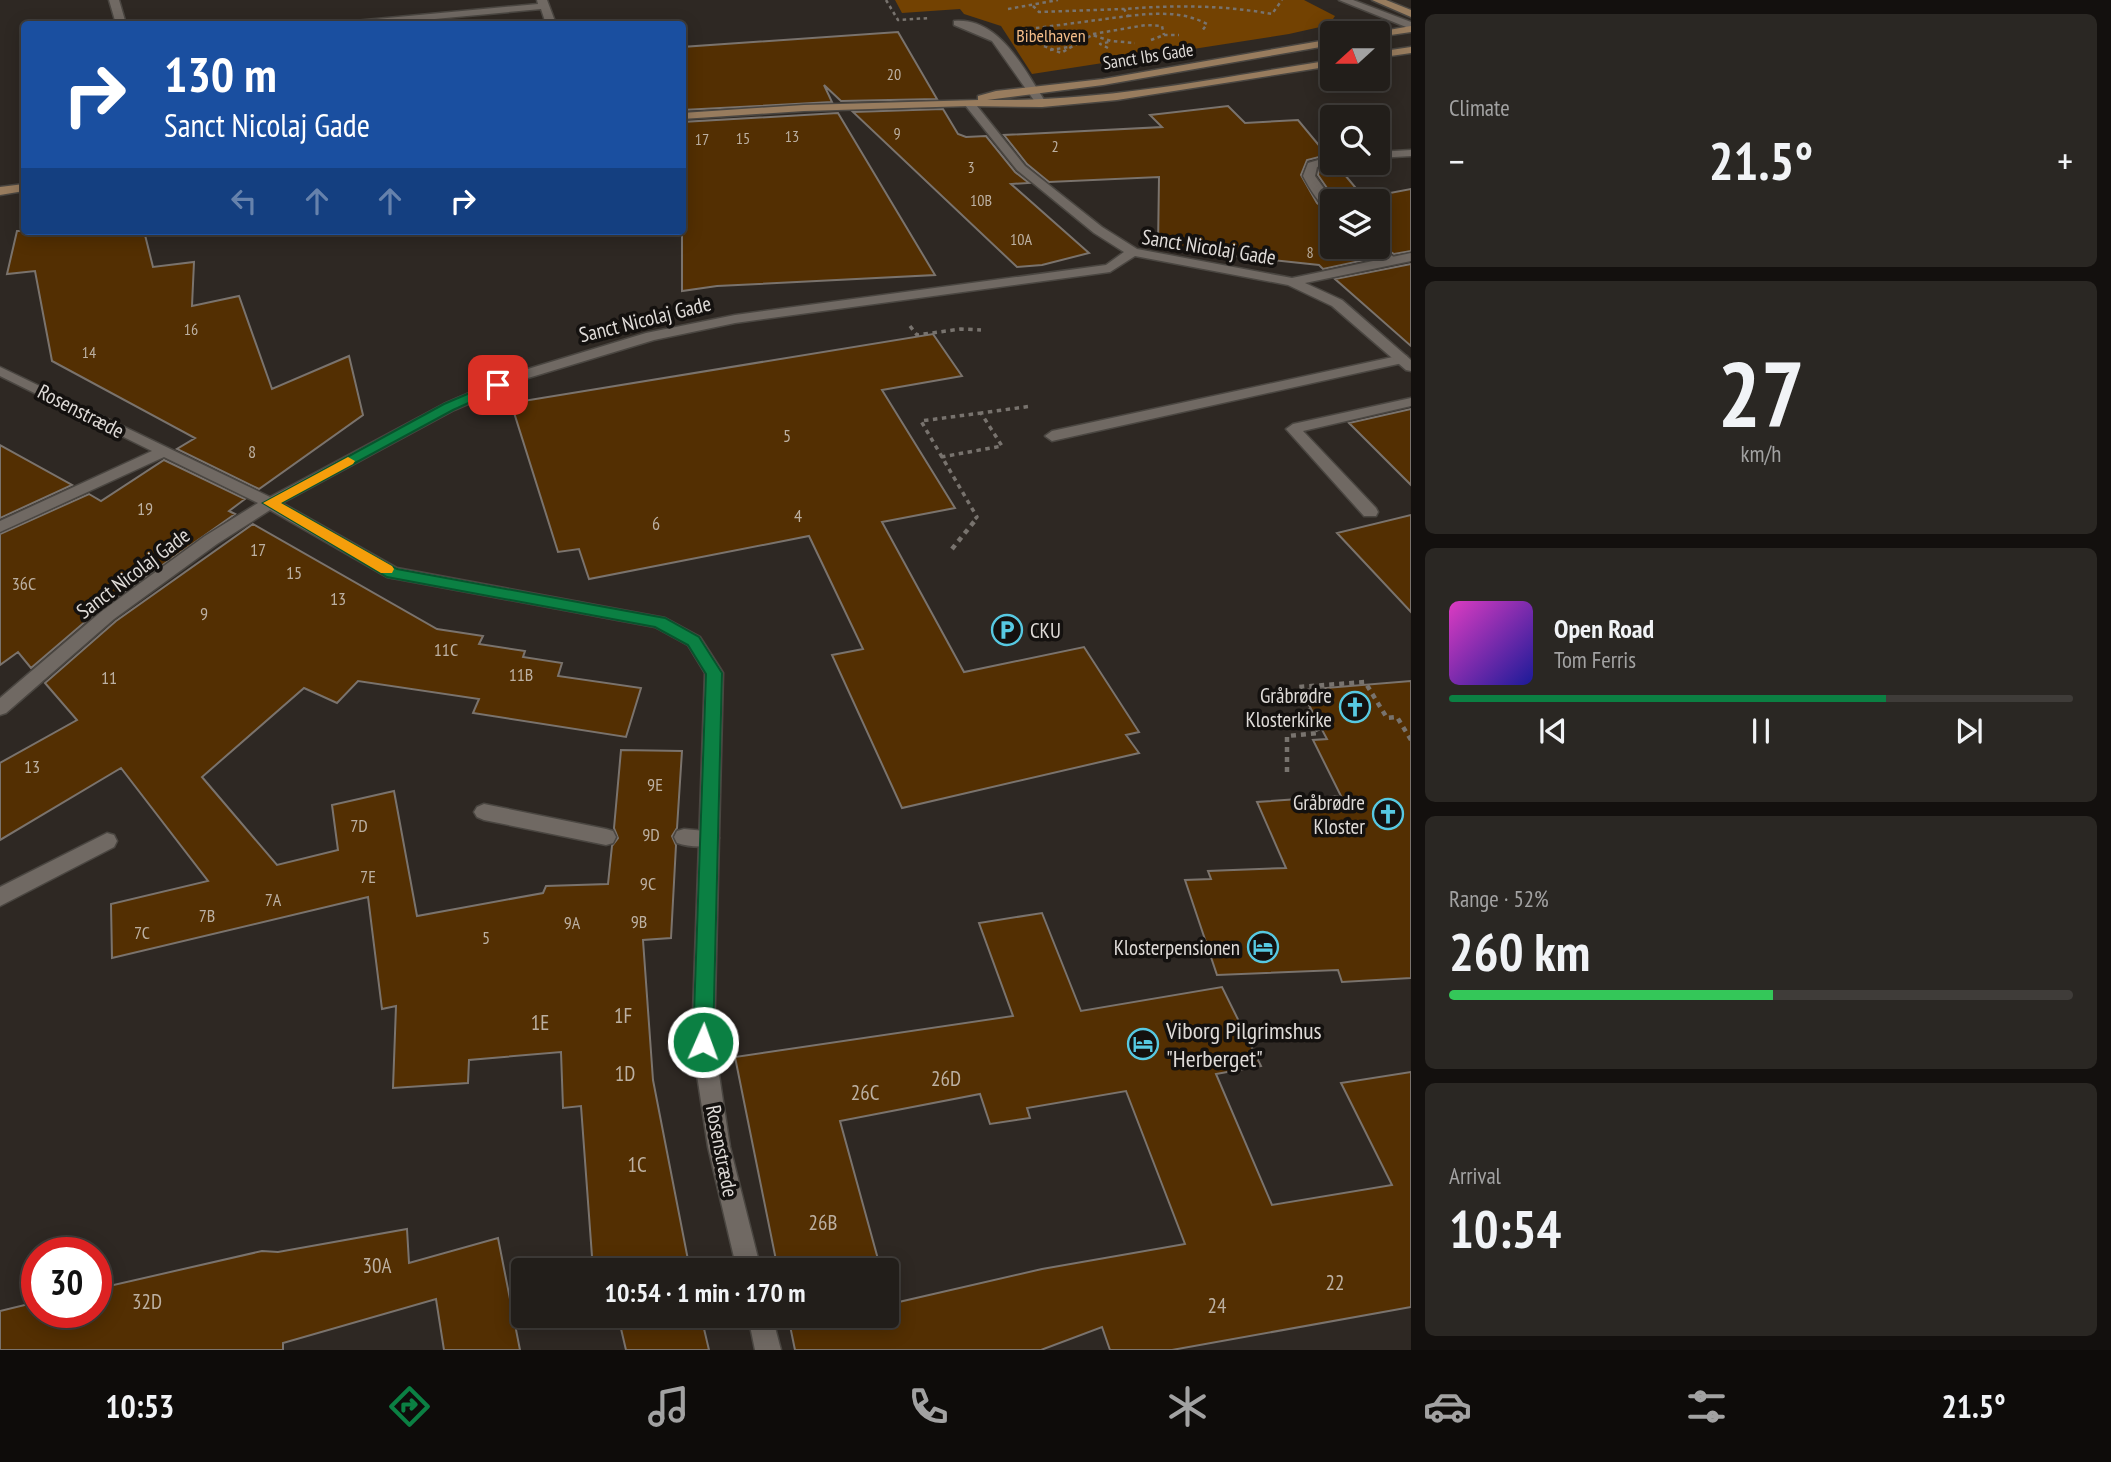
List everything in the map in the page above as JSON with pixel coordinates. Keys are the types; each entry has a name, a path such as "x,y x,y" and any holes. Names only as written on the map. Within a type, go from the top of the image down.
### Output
{"main road":[{"path":"1377,0 1411,14"},
{"path":"1390,31 1411,27"},
{"name":"Sanct Ibs Gade","path":"969,103 996,94 1103,82 1320,44"},
{"path":"1390,53 1411,50"},
{"name":"Sanct Ibs Gade","path":"686,116 969,103 1042,104 1118,97 1320,65"},
{"path":"0,191 21,188"}],"street":[{"path":"114,0 120,21"},
{"path":"1344,0 1411,27"},
{"path":"382,21 542,3 550,21"},
{"path":"958,23 990,34 1005,48 1042,104"},
{"path":"969,103 1021,168 1098,230 1133,253"},
{"path":"1390,154 1411,153"},
{"path":"1320,162 1312,164 1309,176 1320,194"},
{"name":"Sanct Nicolaj Gade","path":"0,708 108,615 211,540 270,503 449,407 523,374 651,336 735,319 1110,268 1133,253 1292,282 1411,257"},
{"path":"1292,282 1337,303 1406,363"},
{"path":"1052,436 1406,363"},
{"name":"Rosenstræde","path":"0,371 270,503 393,573 659,622 694,641 714,673 703,1042 719,1147 746,1258"},
{"path":"1370,512 1293,429 1411,402"},
{"name":"Rosenstræde","path":"0,527 162,452"},
{"path":"484,812 606,837"},
{"path":"684,837 709,838"},
{"path":"0,897 107,841"},
{"path":"763,1328 768,1350"}],"path":[{"path":"886,0 891,9"},
{"path":"1033,6 1039,12 1191,4 1233,6 1272,14 1283,0"},
{"path":"1124,9 1128,16"},
{"path":"990,34 1128,16 1183,16 1207,24 1206,29 1195,33"},
{"path":"1019,31 1050,50 1070,47 1092,35 1151,24 1162,26 1164,35"},
{"path":"1092,35 1111,41"},
{"path":"1146,42 1164,35 1182,35"},
{"path":"1121,41 1126,45 1105,48 1100,44 1111,41 1121,41 1140,43"},
{"path":"917,335 961,329 981,330"},
{"path":"952,550 977,517 921,421 1032,406"},
{"path":"942,457 1002,446 981,413"},
{"path":"1287,772 1287,736 1319,733 1298,687 1365,682 1387,718 1397,717 1411,740"}],"green space":[{"name":"Bibelhaven","path":"895,0 1304,0 1335,16 1332,21 1320,21 1320,27 1289,34 1032,74 1001,26 964,14 960,9 902,13"}],"building":[{"path":"898,32 937,99 841,101 824,85 832,102 686,110 686,47"},
{"path":"1228,106 1245,123 1298,120 1320,147 1320,157 1307,160 1301,175 1320,205 1320,259 1369,259 1323,269 1319,265 1158,248 1159,177 1049,182 1027,164 1004,135 1162,127 1150,115"},
{"path":"943,109 958,134 966,137 986,136 1015,172 1029,183 1011,184 1089,253 1042,265 1017,267 853,112"},
{"path":"838,113 935,275 717,286 682,291 682,235 686,235 686,122"},
{"path":"1319,169 1320,175 1345,175 1357,189 1328,189 1318,175"},
{"path":"1411,189 1411,251 1394,254 1390,251 1390,193"},
{"path":"17,231 21,231 21,235 145,235 153,267 194,262 192,306 239,296 272,389 349,356 363,415 259,489 177,449 195,438 52,361 35,271 7,274"},
{"path":"1411,264 1411,346 1335,279"},
{"path":"933,334 962,376 882,390 955,508 882,522 964,672 1084,647 1139,732 1126,735 1139,753 902,808 832,655 863,649 809,536 589,579 579,549 558,552 511,403"},
{"path":"1411,409 1411,485 1349,423"},
{"path":"0,445 72,485 0,518"},
{"path":"164,460 245,499 229,511 235,514 100,609 31,668 18,652 0,665 0,534 89,494 101,501"},
{"path":"1411,515 1411,612 1337,533"},
{"path":"253,524 437,629 483,636 479,644 525,651 523,657 562,663 558,676 641,688 626,737 473,713 479,699 358,681 337,703 304,688 202,777 277,865 338,850 332,805 394,791 417,916 543,893 546,886 608,884 612,846 618,838 614,828 621,750 682,751 677,828 672,836 676,845 671,938 643,940 653,1080 688,1258 592,1258 581,1106 563,1108 561,1052 469,1060 468,1083 393,1088 396,1006 382,1009 368,897 112,958 111,904 208,881 121,768 0,840 0,763 77,720 45,683 116,621"},
{"path":"1411,681 1411,978 1342,982 1338,970 1217,975 1185,880 1211,879 1208,871 1286,868 1257,802 1341,796 1313,740 1327,739 1301,690"},
{"path":"1042,913 1081,1011 1222,987 1261,1066 1216,1074 1272,1205 1392,1185 1341,1083 1411,1072 1411,1307 1172,1350 1110,1350 1102,1327 1041,1350 795,1350 790,1328 899,1328 899,1302 1042,1269 1185,1244 1126,1091 1027,1108 1030,1118 990,1124 980,1094 840,1121 878,1258 776,1258 735,1057 1013,1016 979,923"},
{"path":"407,1229 409,1263 498,1238 511,1304 511,1328 516,1328 520,1350 444,1350 436,1299 283,1343 283,1350 0,1350 0,1311 21,1306 21,1328 112,1328 112,1285 262,1251 278,1252"},
{"path":"621,1328 704,1328 709,1350 626,1350"}],"slow traffic":[{"path":"348,461 270,503 386,569"}],"place":[{"name":"CKU","path":"1007,630"},
{"name":"Gråbrødre Klosterkirke","path":"1355,707"},
{"name":"Gråbrødre Kloster","path":"1388,814"},
{"name":"Klosterpensionen","path":"1263,947"},
{"name":"Viborg Pilgrimshus \"Herberget\"","path":"1143,1044"}],"route":[{"path":"498,385 449,407 270,503 393,573 659,622 694,641 714,673 703,1042"}]}
